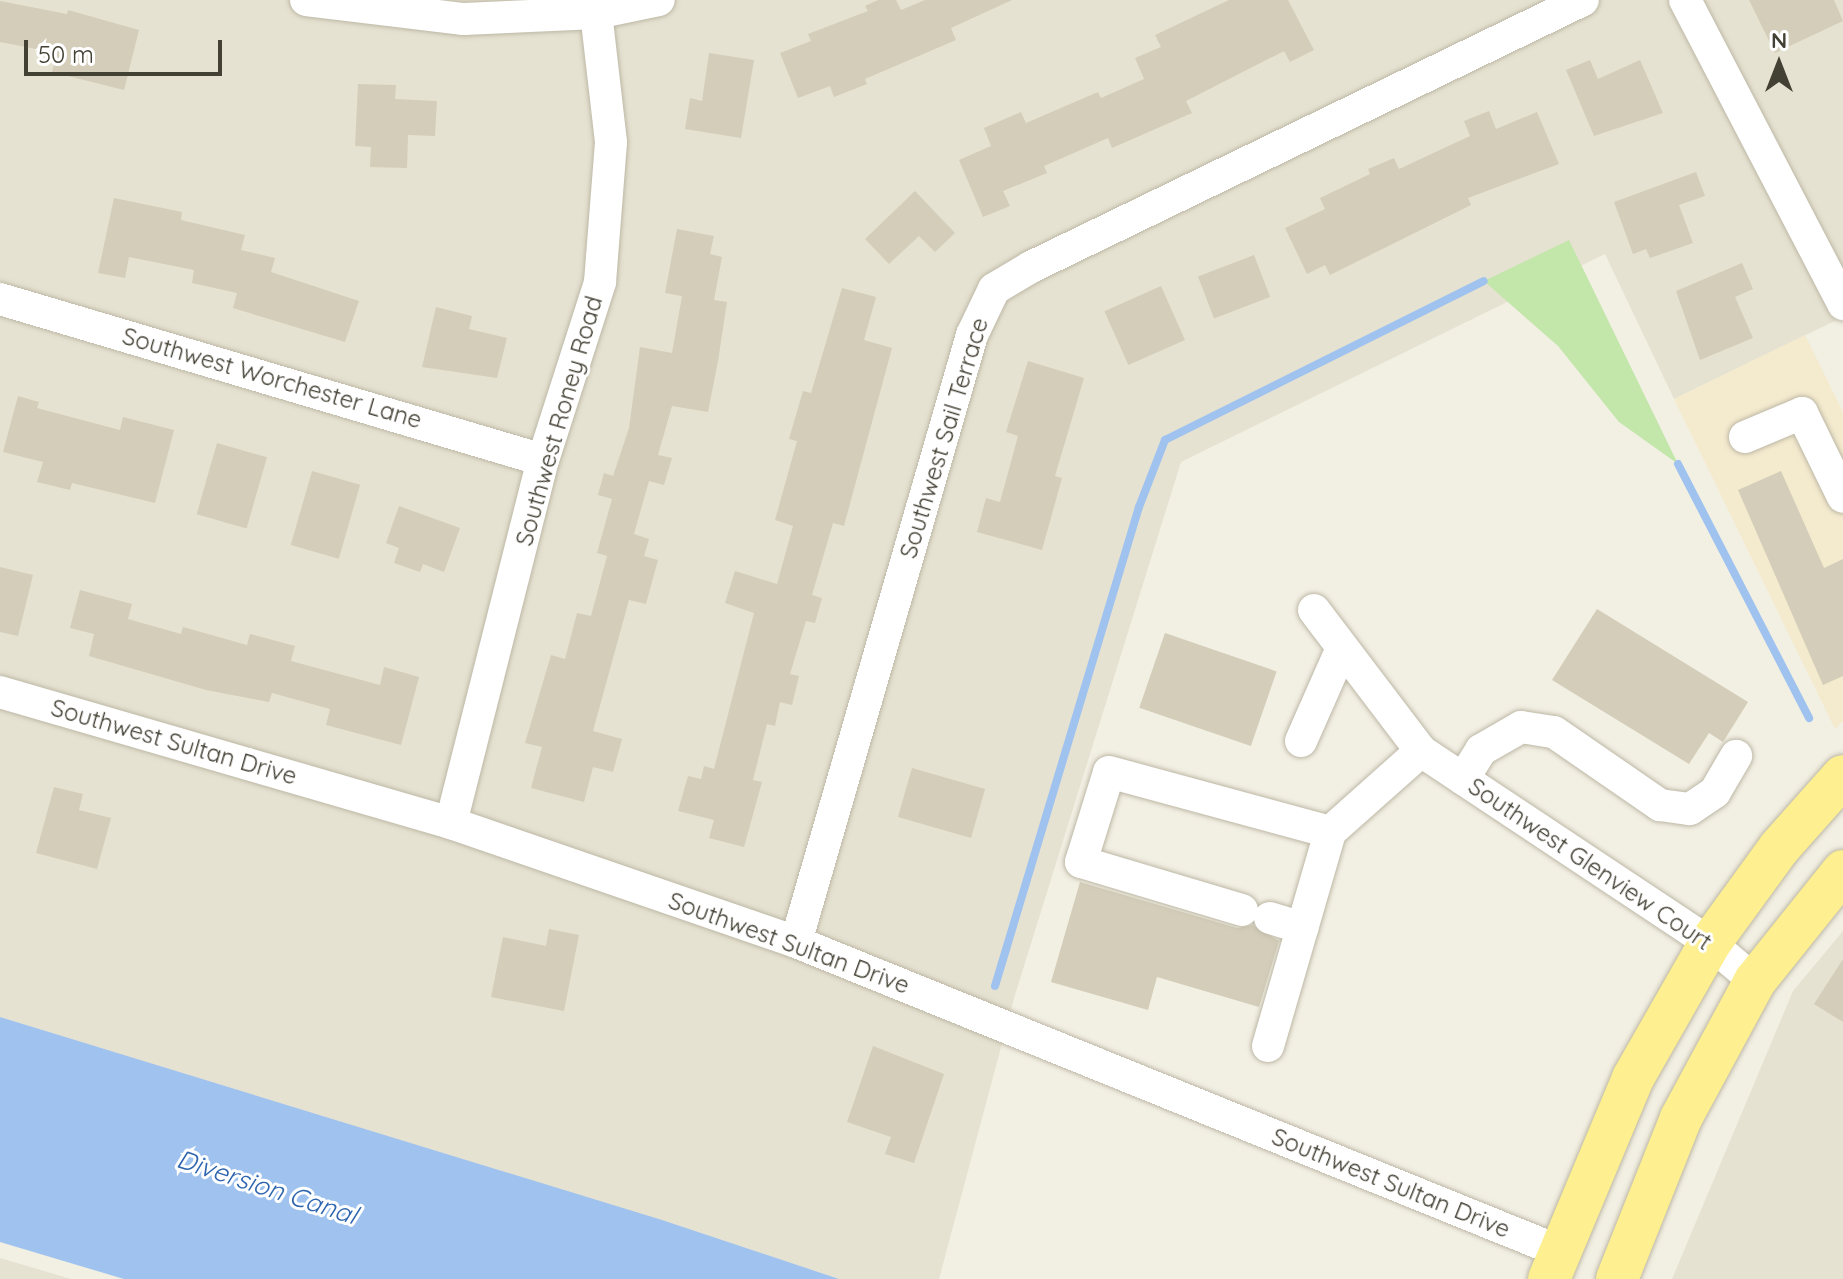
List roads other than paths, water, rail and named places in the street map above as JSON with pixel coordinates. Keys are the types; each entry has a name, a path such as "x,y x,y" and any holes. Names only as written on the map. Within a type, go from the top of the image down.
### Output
{"main road":[{"path":"1554,1265 1633,1078 1710,943 1779,848 1843,776"},
{"path":"1617,1279 1681,1118 1755,981 1843,871"}],"street":[{"path":"306,0 464,19 596,13 659,0"},
{"name":"Southwest Sail Terrace","path":"796,942 972,335 994,289 1031,267 1583,0"},
{"path":"1685,0 1840,291"},
{"name":"Southwest Roney Road","path":"451,823 543,460 600,282 611,142 596,13"},
{"name":"Southwest Worchester Lane","path":"0,299 543,460"},
{"path":"1745,437 1802,413 1842,500"},
{"name":"Southwest Glenview Court","path":"1314,610 1421,751 1710,943 1755,981"},
{"path":"1301,741 1342,648"},
{"name":"Southwest Sultan Drive","path":"0,692 451,823 796,942 1554,1265"},
{"path":"1463,779 1481,750 1521,727 1554,732 1660,805 1690,809 1715,792 1736,756"},
{"path":"1268,1046 1330,832 1421,751"},
{"path":"1303,928 1081,862 1109,772 1330,832"}],"water":[{"name":"Diversion Canal","path":"0,1017 662,1220 839,1279 124,1279 0,1242"}],"waterway":[{"path":"995,986 1139,507 1165,440 1484,281"},
{"path":"1678,464 1809,718"}]}
